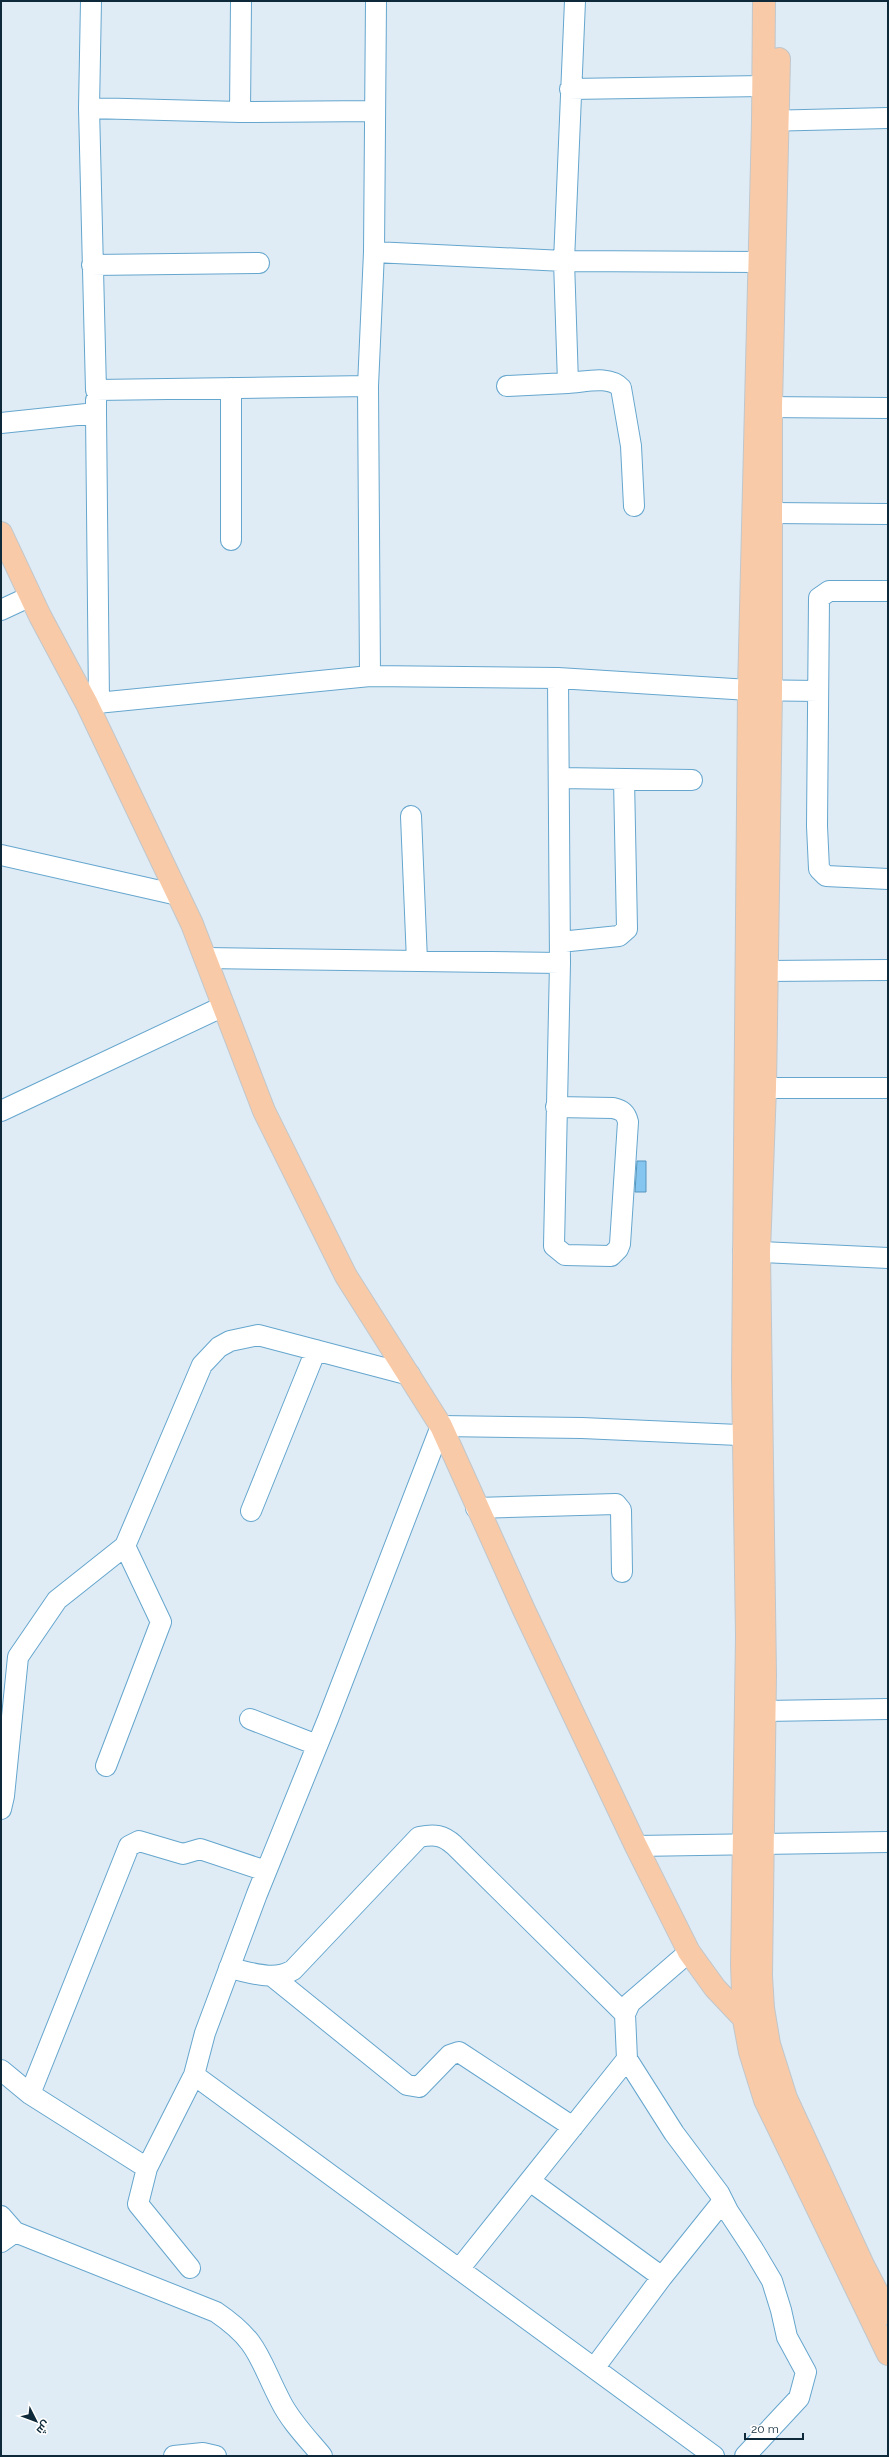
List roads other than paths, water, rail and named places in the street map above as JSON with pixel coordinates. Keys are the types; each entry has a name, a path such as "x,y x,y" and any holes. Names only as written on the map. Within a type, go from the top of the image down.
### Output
{"main road":[{"path":"751,1252 749,690 763,406 771,120 763,86 764,1"},
{"path":"779,1 759,262 763,406 771,513 771,691 765,1088 751,1252 743,1378 753,1436 764,1711 754,1843 742,1965 744,2020 750,2052 765,2100 888,2354"},
{"path":"1,533 31,596 93,703 206,958 264,1111 346,1276 441,1426 476,1508 636,1846 689,1952 715,1988 744,2020 769,2044"},
{"path":"753,1436 754,1843 763,2008 769,2044 786,2098 863,2264 888,2313"}],"street":[{"path":"91,1 89,108 96,390 93,703 370,676 558,678 749,690 818,691"},
{"path":"240,112 241,1"},
{"path":"370,676 368,386 374,252 376,1"},
{"path":"568,383 564,261 570,89 575,1"},
{"path":"570,89 763,86"},
{"path":"89,108 240,112 375,111"},
{"path":"771,120 888,118"},
{"path":"374,252 564,261 759,262"},
{"path":"92,265 259,263"},
{"path":"507,386 608,380 617,383 621,388 631,446 634,506"},
{"path":"96,390 368,386"},
{"path":"231,388 231,540"},
{"path":"763,406 888,408"},
{"path":"1,423 96,413"},
{"path":"771,513 888,514"},
{"path":"888,591 829,591 819,598 818,691 819,869 829,878 888,879"},
{"path":"1,610 31,596"},
{"path":"556,1107 613,1108 620,1110 626,1115 628,1122 620,1244 618,1249 611,1256 565,1256 554,1246 556,1107 560,963 558,678"},
{"path":"559,778 692,780"},
{"path":"560,942 619,936 628,929 624,779"},
{"path":"411,816 417,961"},
{"path":"1,855 178,895"},
{"path":"206,958 560,963"},
{"path":"766,972 888,970"},
{"path":"1,1111 224,1006"},
{"path":"765,1088 888,1088"},
{"path":"751,1252 888,1258"},
{"path":"1,1809 4,1796 18,1657 56,1600 125,1546 202,1365 210,1354 230,1341 258,1334 410,1375"},
{"path":"251,1511 316,1350"},
{"path":"190,2268 138,2204 137,2199 148,2168 194,2075 204,2033 266,1871 318,1745 441,1426 582,1428 753,1436"},
{"path":"476,1508 616,1504 620,1510 622,1572"},
{"path":"106,1766 161,1622 125,1546"},
{"path":"764,1711 888,1709"},
{"path":"250,1719 318,1745"},
{"path":"229,1968 272,1976 293,1970 419,1837 440,1836 445,1837 454,1845 625,2014"},
{"path":"30,2094 129,1846 133,1843 139,1842 183,1854 200,1849 266,1871"},
{"path":"636,1846 888,1842"},
{"path":"689,1952 630,2003 625,2014 627,2059 674,2133 723,2201 772,2281 782,2310 786,2337 806,2372 799,2398 745,2456"},
{"path":"272,1976 407,2084 420,2087 450,2055 459,2052 573,2127"},
{"path":"460,2268 627,2059"},
{"path":"1,2070 30,2094 148,2168"},
{"path":"194,2075 460,2268 714,2456"},
{"path":"530,2181 662,2277"},
{"path":"595,2368 662,2277 723,2201"},
{"path":"1,2216 8,2237 210,2309 237,2326 249,2338 263,2360 281,2403 322,2456"},
{"path":"174,2456 207,2455"}]}
